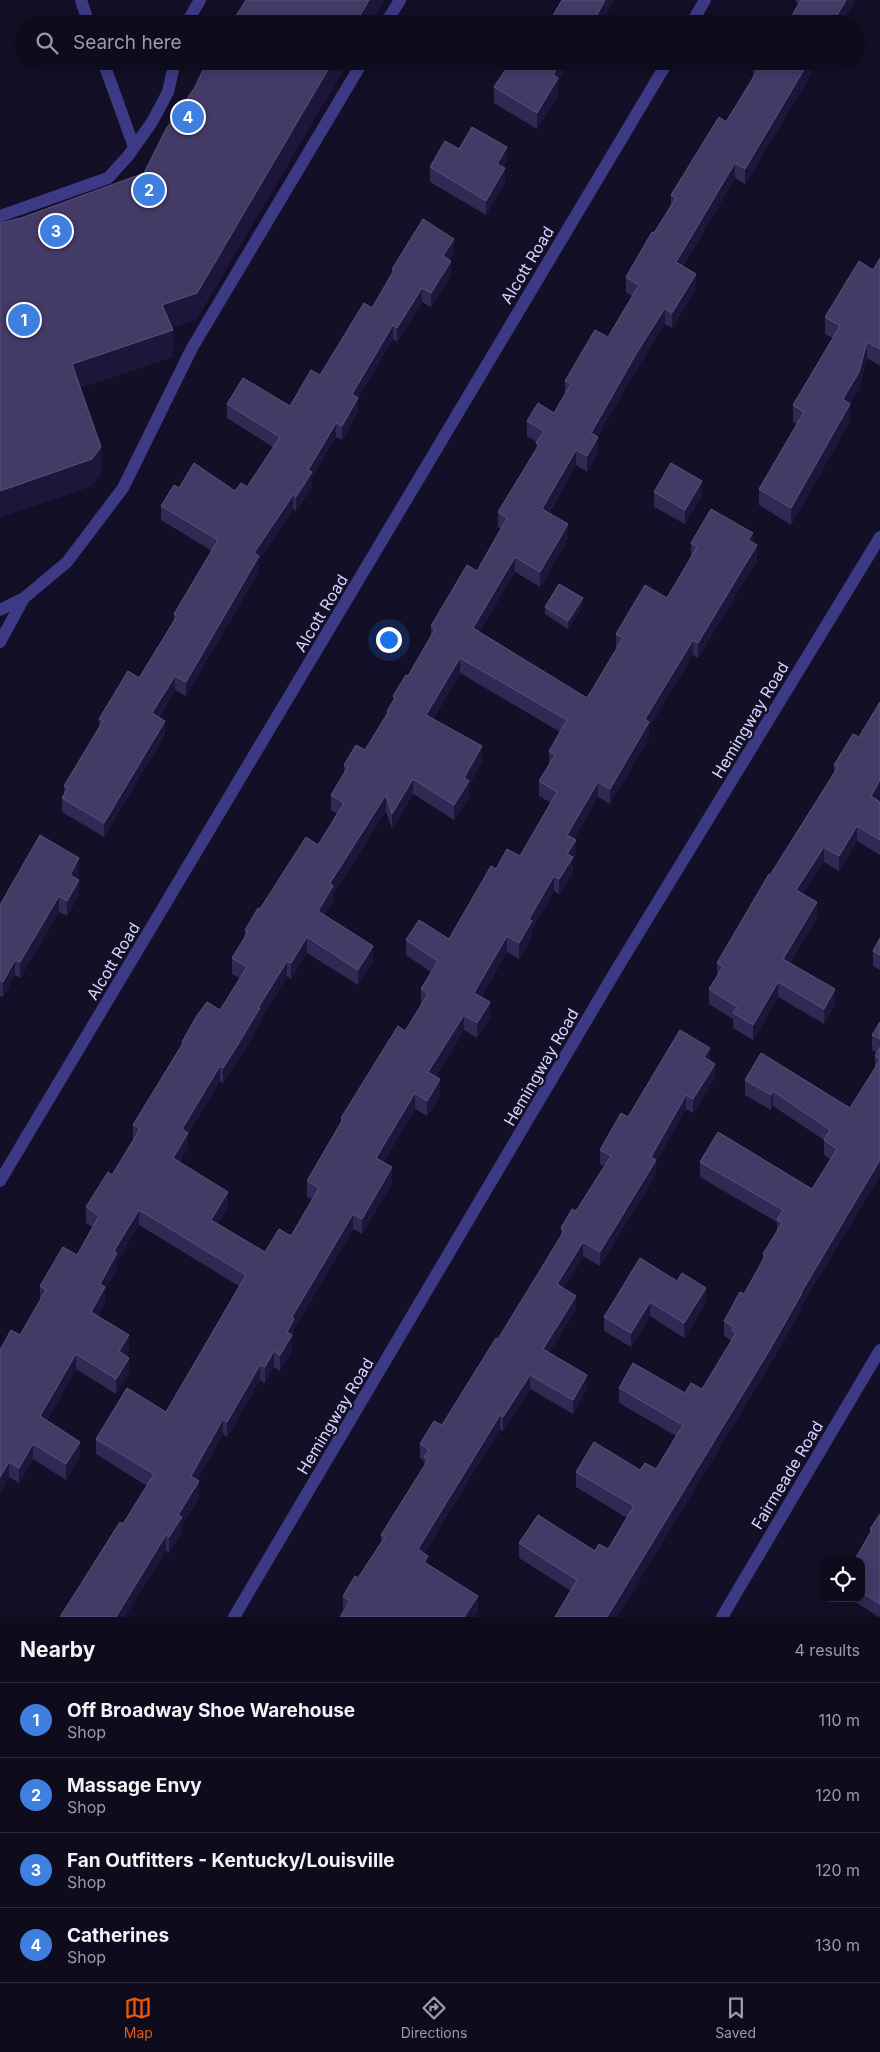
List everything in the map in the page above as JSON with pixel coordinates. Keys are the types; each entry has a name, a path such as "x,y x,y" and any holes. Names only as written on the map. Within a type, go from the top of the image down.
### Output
{"street":[{"path":"81,0 87,15"},
{"path":"191,15 200,0"},
{"path":"391,15 400,0"},
{"path":"696,15 705,0"},
{"path":"106,70 134,147"},
{"path":"0,216 108,178 152,122 168,92 173,70"},
{"path":"0,610 24,598 67,562 124,488 192,348 358,70"},
{"name":"Alcott Road","path":"0,1181 663,70"},
{"name":"Hemingway Road","path":"234,1617 615,972 880,537"},
{"path":"0,642 24,598"},
{"name":"Fairmeade Road","path":"722,1617 880,1350"}],"building":[{"path":"246,0 369,0 360,15 237,15"},
{"path":"562,0 605,0 597,15 553,15"},
{"path":"801,0 846,0 837,15 792,15"},
{"path":"203,70 328,70 197,293 162,305 173,330 72,364 101,447 92,459 0,491 0,223 21,218 144,173 166,129 195,87"},
{"path":"505,70 556,70 553,75 558,78 537,113 494,87"},
{"path":"758,70 804,70 745,169 735,163 676,262 696,274 672,313 665,308 636,354 591,433 598,437 587,456 576,450 542,509 568,524 540,572 515,557 473,628 587,698 623,638 616,634 645,585 667,598 697,547 691,543 711,509 753,533 748,540 757,545 698,643 693,640 645,719 649,722 610,789 598,782 567,835 576,840 567,854 573,857 559,879 554,876 529,919 532,921 519,943 507,936 474,993 490,1002 477,1023 464,1015 428,1072 440,1079 427,1101 415,1093 376,1158 392,1167 362,1219 353,1214 292,1317 294,1319 287,1332 292,1335 280,1355 274,1351 265,1367 260,1365 227,1422 223,1419 191,1476 199,1481 178,1515 182,1517 169,1537 166,1535 116,1617 60,1617 120,1522 123,1524 154,1474 96,1439 127,1388 166,1412 246,1275 139,1210 114,1251 117,1253 100,1284 105,1287 91,1312 129,1335 119,1351 129,1358 116,1379 76,1354 40,1416 80,1442 66,1464 33,1444 19,1468 9,1462 0,1477 0,1350 11,1330 20,1335 46,1290 40,1286 63,1247 77,1255 99,1216 86,1207 108,1172 112,1175 140,1129 133,1125 183,1043 196,1017 207,1002 220,1010 247,967 232,958 248,932 245,930 306,837 318,845 344,803 331,795 348,767 344,765 356,745 365,750 389,711 387,711 395,698 393,696 406,675 408,676 435,629 431,626 467,565 477,571 507,518 498,512 539,445 536,443 544,431 527,421 538,403 554,413 571,384 565,381 595,330 608,337 639,285 626,277 652,232 654,233 676,198 671,195 719,117 726,122","holes":["460,658 567,720 549,751 555,755 539,781 557,792 520,856 507,849 496,869 491,866 449,939 419,920 406,940 438,961 421,989 428,994 405,1031 398,1026 341,1118 343,1119 307,1181 319,1188 291,1236 279,1229 265,1252 211,1220 228,1192 173,1158 188,1133 182,1129 220,1066 223,1068 234,1051 287,961 291,963 307,937 358,970 373,946 318,911 333,886 330,883 386,795 392,814 413,779 454,805 469,781 464,778 482,746 426,715"]},
{"path":"472,127 507,147 497,164 505,168 486,201 430,167 445,141 459,149"},
{"path":"423,219 454,239 443,256 451,261 431,293 422,288 397,328 393,325 352,394 358,398 342,426 336,423 308,470 312,472 296,497 293,495 254,553 259,556 186,682 175,676 152,713 165,721 104,823 62,798 68,788 64,786 103,721 99,719 128,671 139,678 177,616 174,614 218,540 161,506 174,485 179,488 194,463 235,491 241,483 247,487 280,437 227,404 243,378 290,406 311,370 320,375 364,303 372,308 394,270 392,269"},
{"path":"880,258 880,349 867,342 859,372 843,399 850,404 791,508 759,489 804,412 793,405 840,326 825,317 859,261 873,270"},
{"path":"671,463 702,481 685,510 654,492"},
{"path":"559,584 583,598 568,621 545,607"},
{"path":"880,702 880,780 871,796 880,802 880,840 857,826 839,856 824,847 796,890 817,902 783,959 835,989 824,1009 778,982 753,1025 733,1013 737,1007 709,989 723,967 717,963 769,874 838,767 834,765 853,734 859,737"},
{"path":"40,835 79,858 70,875 79,880 67,901 59,896 20,962 15,960 3,982 0,980 0,905"},
{"path":"880,938 880,955 873,951"},
{"path":"880,1022 880,1039 872,1035"},
{"path":"680,1030 710,1048 704,1057 715,1064 693,1099 686,1095 651,1157 656,1160 600,1252 583,1242 557,1284 576,1296 543,1349 587,1375 573,1400 530,1375 503,1417 500,1415 418,1549 428,1556 424,1562 478,1596 464,1617 340,1617 350,1601 343,1596 355,1576 358,1578 385,1537 381,1535 428,1460 424,1457 429,1450 420,1444 434,1421 442,1425 496,1338 498,1339 564,1231 561,1228 572,1209 576,1211 611,1156 600,1150 621,1113 628,1117"},
{"path":"880,1047 880,1060 875,1056"},
{"path":"761,1053 850,1108 880,1060 880,1160 769,1351 607,1617 555,1617 577,1580 519,1543 538,1515 595,1551 599,1544 608,1549 634,1506 576,1472 594,1442 640,1470 645,1463 656,1469 683,1425 619,1388 633,1363 685,1393 691,1383 702,1389 736,1333 732,1330 734,1327 724,1321 740,1292 744,1294 765,1256 763,1254 782,1223 777,1220 783,1210 700,1162 718,1132 812,1189 837,1149 824,1140 830,1130 773,1091 771,1095 745,1080"},
{"path":"640,1258 677,1281 682,1273 706,1288 684,1323 650,1302 631,1333 604,1317"},
{"path":"880,1514 880,1604 865,1595 865,1557 856,1557 872,1530 870,1529"}],"place":[{"name":"Catherines","path":"188,117"},
{"name":"Massage Envy","path":"149,190"},
{"name":"Fan Outfitters - Kentucky/Louisville","path":"56,231"},
{"name":"Off Broadway Shoe Warehouse","path":"24,320"}]}
